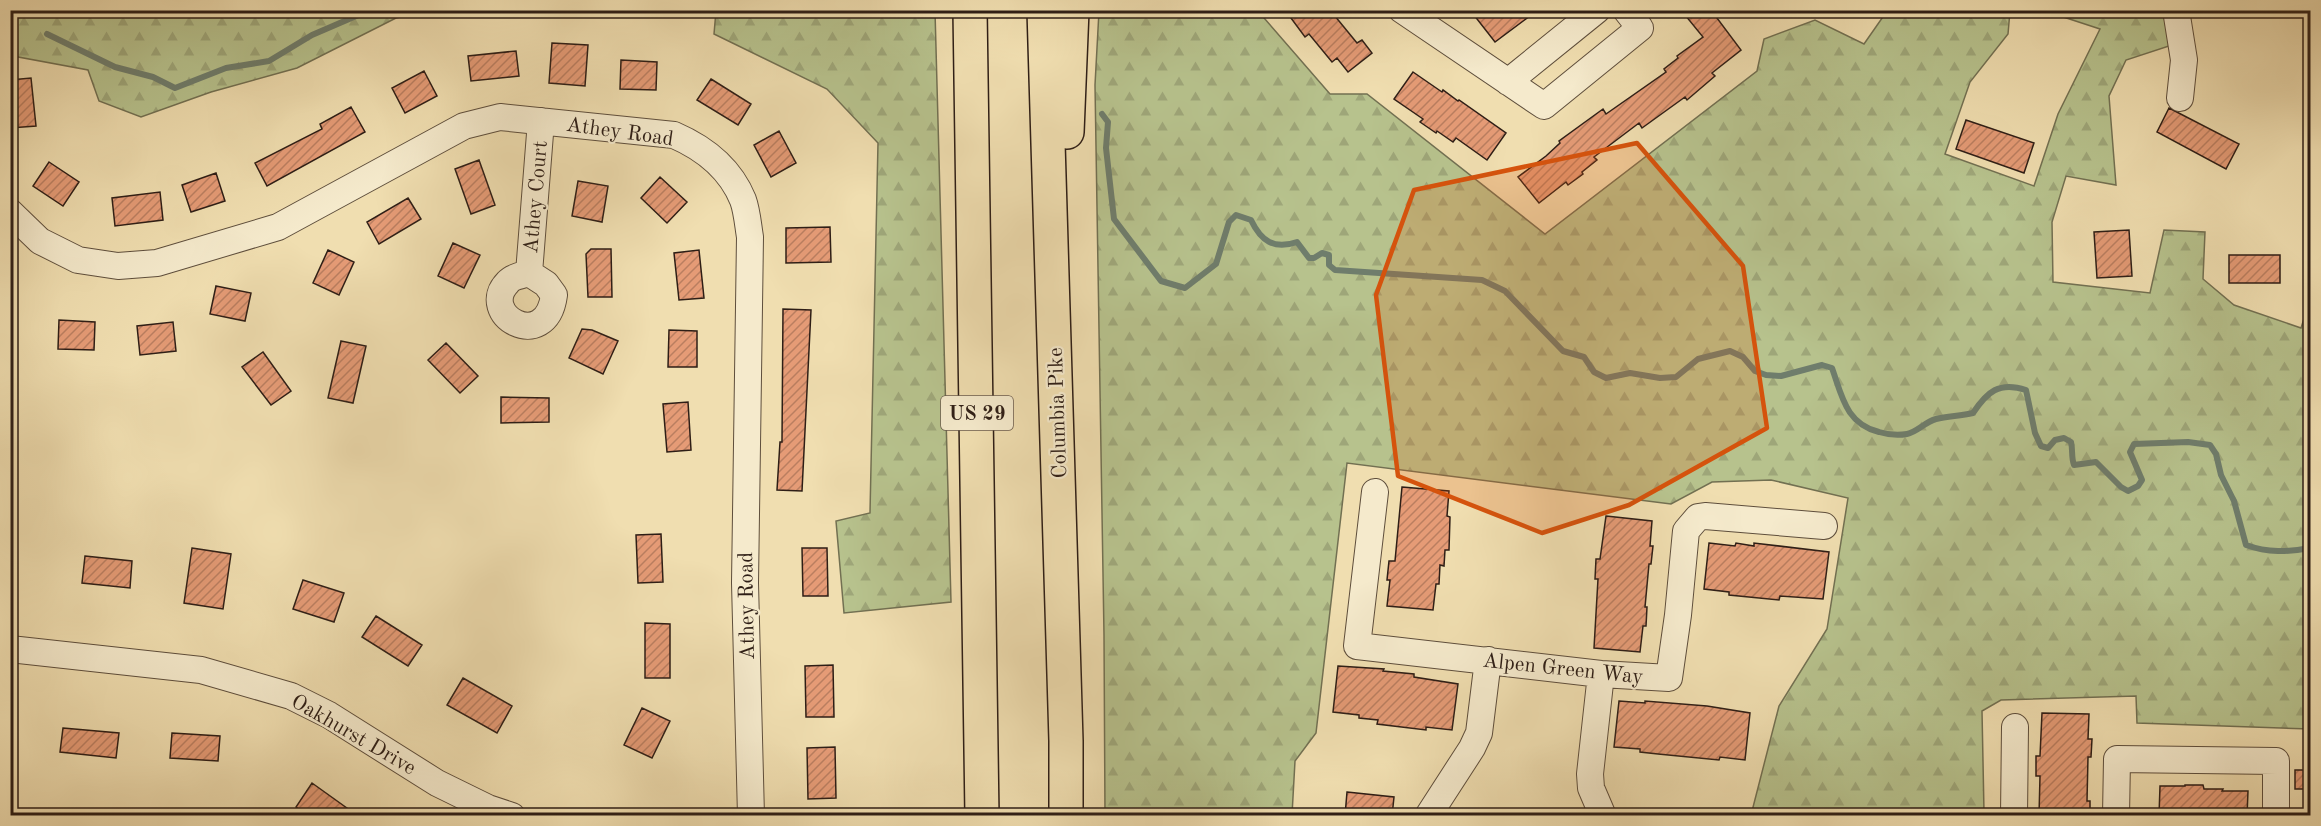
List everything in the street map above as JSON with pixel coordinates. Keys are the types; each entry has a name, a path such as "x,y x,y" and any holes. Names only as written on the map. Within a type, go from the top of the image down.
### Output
{"highway":[{"name":"US 29","path":"969,10 982,816"},
{"name":"Columbia Pike","path":"1044,10 1057,409 1066,816"},
{"path":"1057,409 1072,10"}],"street":[{"path":"1402,10 1544,106 1640,28 1626,10"},
{"path":"1508,82 1597,10"},
{"path":"2176,10 2184,60 2180,98"},
{"name":"Athey Road","path":"10,212 40,241 78,260 118,266 157,263 278,227 464,126 500,117 674,135 697,144 725,170 743,201 750,237 745,583 751,816"},
{"name":"Athey Court","path":"529,273 541,121"},
{"name":"Alpen Green Way","path":"1375,492 1357,646 1601,674 1669,678 1686,531 1698,517 1824,526"},
{"name":"Oakhurst Drive","path":"10,649 201,670 291,696 329,716 437,783 488,808 513,816"},
{"path":"1428,816 1472,748 1479,733 1488,660"},
{"path":"1601,674 1590,774 1591,788 1603,816"},
{"path":"2014,816 2015,726"},
{"path":"2116,816 2117,759 2276,761 2276,816"}],"highlighted area":[{"path":"1637,143 1743,266 1767,428 1629,505 1542,533 1398,476 1376,295 1414,190"}],"green space":[{"path":"10,11 424,11 396,18 297,68 211,92 141,117 99,101 88,70 13,56 10,45"},
{"path":"716,11 935,11 951,602 844,613 836,521 870,513 878,143 827,89 714,34"},
{"path":"1099,11 1258,11 1330,94 1367,94 1545,234 1757,71 1764,39 1815,20 1864,44 1887,11 2010,11 2008,34 1970,82 1945,154 2034,186 2058,114 2100,29 2045,11 2166,11 2169,46 2126,60 2109,96 2116,185 2066,176 2052,222 2053,282 2150,293 2164,230 2205,232 2203,279 2234,305 2301,328 2310,300 2310,729 2137,723 2136,696 2001,700 1982,711 1984,812 1982,815 1751,815 1779,706 1827,629 1848,498 1771,480 1712,482 1671,504 1347,463 1316,733 1295,761 1292,815 1105,815 1095,85"}],"building":[{"path":"1285,10 1330,10 1357,43 1362,40 1372,53 1348,72 1337,58 1332,62 1309,34 1305,37"},
{"path":"1470,10 1538,10 1495,42"},
{"path":"1681,10 1711,10 1741,50 1712,73 1715,76 1687,100 1685,97 1642,128 1639,123 1594,157 1597,160 1582,172 1583,174 1568,185 1566,182 1539,203 1518,177 1546,156 1560,143 1559,141 1603,109 1606,114 1666,72 1664,69 1678,58 1677,56 1703,37"},
{"path":"552,43 588,45 585,86 549,83"},
{"path":"516,51 519,76 471,81 468,56"},
{"path":"621,60 657,62 656,90 620,89"},
{"path":"424,71 437,96 405,113 392,88"},
{"path":"1413,72 1442,92 1443,90 1459,100 1506,133 1487,160 1456,138 1453,142 1437,131 1436,133 1420,122 1423,119 1394,99"},
{"path":"31,78 36,126 10,128 10,80"},
{"path":"711,79 751,104 738,125 697,100"},
{"path":"351,107 365,132 267,186 255,163 322,129 320,124"},
{"path":"2169,108 2239,144 2226,169 2157,132"},
{"path":"1966,120 2034,143 2024,173 1956,149"},
{"path":"779,131 796,163 771,177 754,145"},
{"path":"479,160 495,205 471,214 455,169"},
{"path":"49,162 79,182 63,206 33,186"},
{"path":"216,173 225,201 191,212 182,185"},
{"path":"660,177 687,202 667,223 641,198"},
{"path":"578,181 608,186 602,222 572,216"},
{"path":"160,192 163,220 115,226 112,198"},
{"path":"408,198 421,219 379,244 367,222"},
{"path":"830,227 831,262 786,263 786,228"},
{"path":"2129,230 2132,276 2097,278 2094,232"},
{"path":"453,243 480,255 464,288 438,276"},
{"path":"591,249 611,249 612,297 588,297 586,254"},
{"path":"328,250 354,262 339,295 313,283"},
{"path":"699,250 704,298 679,300 674,253"},
{"path":"2229,255 2280,255 2280,283 2229,283"},
{"path":"216,286 251,293 245,321 210,314"},
{"path":"783,309 811,310 802,491 777,490 780,442 782,442"},
{"path":"59,320 95,322 94,350 58,349"},
{"path":"173,322 176,351 140,355 137,326"},
{"path":"582,329 592,330 618,341 603,374 569,358"},
{"path":"669,330 697,331 697,367 668,367"},
{"path":"341,341 366,346 353,403 328,398"},
{"path":"446,343 478,376 460,393 428,360"},
{"path":"263,352 291,391 271,405 242,367"},
{"path":"501,397 549,398 549,422 501,423"},
{"path":"688,402 691,450 667,452 663,404"},
{"path":"1402,487 1449,491 1447,516 1450,517 1449,550 1445,550 1444,566 1440,565 1439,584 1436,584 1433,610 1387,606 1390,580 1387,580 1389,561 1395,561"},
{"path":"1606,516 1652,521 1650,546 1653,546 1645,607 1647,607 1646,626 1643,626 1640,652 1594,648 1598,579 1595,579 1596,559 1600,559"},
{"path":"661,534 663,582 638,583 636,535"},
{"path":"1709,543 1754,546 1754,543 1829,552 1823,599 1780,596 1779,600 1729,595 1729,592 1704,589"},
{"path":"192,548 231,554 223,609 184,603"},
{"path":"802,548 827,548 828,596 803,596"},
{"path":"85,556 132,561 130,588 82,583"},
{"path":"303,580 344,593 334,622 293,609"},
{"path":"376,616 422,645 408,666 362,637"},
{"path":"645,623 670,624 670,678 645,678"},
{"path":"833,665 834,717 806,717 805,666"},
{"path":"1338,666 1384,669 1383,671 1414,674 1414,677 1458,684 1452,730 1426,727 1426,730 1377,724 1378,720 1333,712"},
{"path":"463,678 512,706 497,733 447,705"},
{"path":"1619,701 1707,706 1750,713 1745,760 1658,754 1640,752 1640,749 1614,747"},
{"path":"642,708 670,721 652,758 624,745"},
{"path":"2042,713 2089,714 2088,739 2092,739 2091,757 2088,757 2087,801 2090,801 2090,816 2039,816 2040,776 2036,776 2036,756 2040,756"},
{"path":"63,728 119,733 116,758 60,752"},
{"path":"172,733 220,736 218,761 170,758"},
{"path":"835,747 836,798 808,799 807,748"},
{"path":"2295,770 2310,770 2310,789 2295,789"},
{"path":"312,783 358,816 309,816 296,807"},
{"path":"2203,785 2204,789 2223,789 2222,791 2248,791 2247,816 2159,816 2160,786"},
{"path":"1347,792 1394,797 1392,816 1345,816"}],"waterway":[{"path":"47,34 115,67 153,77 175,88 226,68 269,61 312,35 370,10"},
{"path":"1102,114 1108,122 1106,148 1114,219 1161,281 1185,288 1216,264 1229,222 1236,215 1251,220 1259,233 1269,242 1282,245 1297,242 1309,258 1322,253 1329,255 1329,265 1335,270 1482,280 1505,291 1563,351 1584,357 1594,372 1606,378 1630,373 1660,378 1676,377 1698,359 1730,351 1743,357 1755,371 1766,375 1781,376 1822,365 1832,368 1847,407 1859,423 1879,432 1896,435 1911,433 1936,419 1973,413 1983,399 1995,390 2008,387 2026,390 2035,433 2041,446 2048,448 2055,440 2064,438 2071,442 2074,465 2096,462 2128,491 2138,486 2142,480 2130,452 2134,444 2188,442 2210,445 2216,454 2221,475 2234,501 2246,545 2278,551 2310,548"}]}
